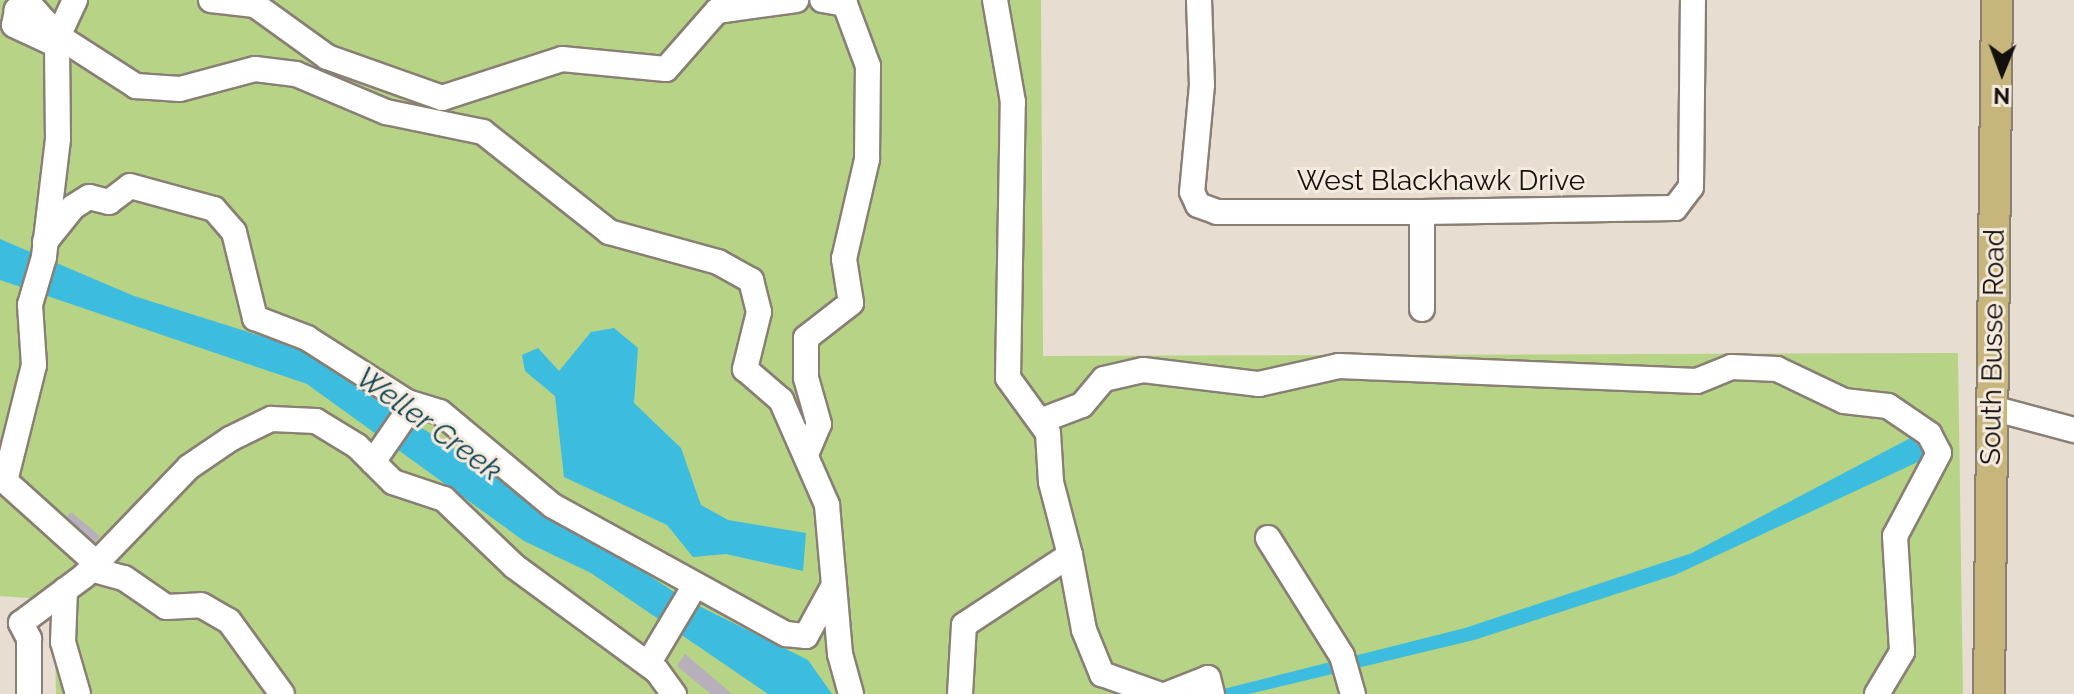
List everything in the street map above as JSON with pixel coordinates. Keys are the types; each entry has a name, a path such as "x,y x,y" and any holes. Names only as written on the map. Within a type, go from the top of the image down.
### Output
{"main road":[{"name":"South Busse Road","path":"1989,694 1997,0"}],"street":[{"path":"58,36 75,0"},
{"path":"211,0 255,5 327,57 442,98 562,59 666,69 717,11 796,0"},
{"path":"995,0 1013,102 1008,378 1040,421 1084,630 1102,674 1158,694"},
{"name":"West Blackhawk Drive","path":"1199,0 1202,85 1192,192 1198,205 1217,212 1664,209 1682,200 1691,187 1693,0"},
{"path":"807,452 819,424 806,378 806,338 851,303 844,259 867,159 868,66 845,1"},
{"path":"282,694 229,621 201,605 166,607 124,578 93,566 5,481 34,365 30,305 44,249 58,139 57,45 14,25 17,10 31,6 58,36 136,86 180,89 255,69 282,72 386,112 483,132 609,232 718,262 751,280 759,312 745,369 781,400 807,452 827,505 851,694"},
{"path":"44,249 73,207 89,197 109,202 130,186 214,209 234,232 255,318 307,338 411,407 440,412 553,506 690,593 786,634 806,636 835,583"},
{"path":"1422,212 1422,309"},
{"path":"1040,421 1082,405 1104,379 1143,370 1259,384 1339,366 1697,381 1731,367 1789,373 1844,401 1888,406 1929,434 1939,453 1895,536 1902,652 1877,694"},
{"path":"376,457 411,407"},
{"path":"1992,408 2074,430"},
{"path":"29,694 29,639 10,622 65,590 93,566 189,467 271,419 316,421 376,457 393,482 444,499 514,566 651,650 674,694"},
{"path":"1268,538 1292,587 1347,674"},
{"path":"960,694 964,625 1070,555"},
{"path":"65,590 63,642 78,694"},
{"path":"651,650 690,593"},
{"path":"1168,694 1208,678 1212,692"}],"green space":[{"path":"0,0 1041,0 1043,356 1958,353 1963,694 56,694 54,600 0,596"}],"water":[{"path":"0,239 134,296 299,348 685,599 808,660 832,694 768,694 591,573 524,541 307,384 0,280"},
{"path":"614,328 638,348 634,403 681,448 701,505 728,520 806,533 803,571 726,554 693,557 667,525 564,477 555,396 525,371 522,355 538,348 559,371 591,332"},
{"path":"1918,434 1930,453 1922,460 1675,575 1474,640 1249,694 1204,694 1465,628 1692,553"}],"building":[{"path":"71,512 100,536 95,542 67,517"},
{"path":"685,654 732,694 711,694 677,666"}],"water label":[{"name":"Weller Creek","path":"429,424"}]}
